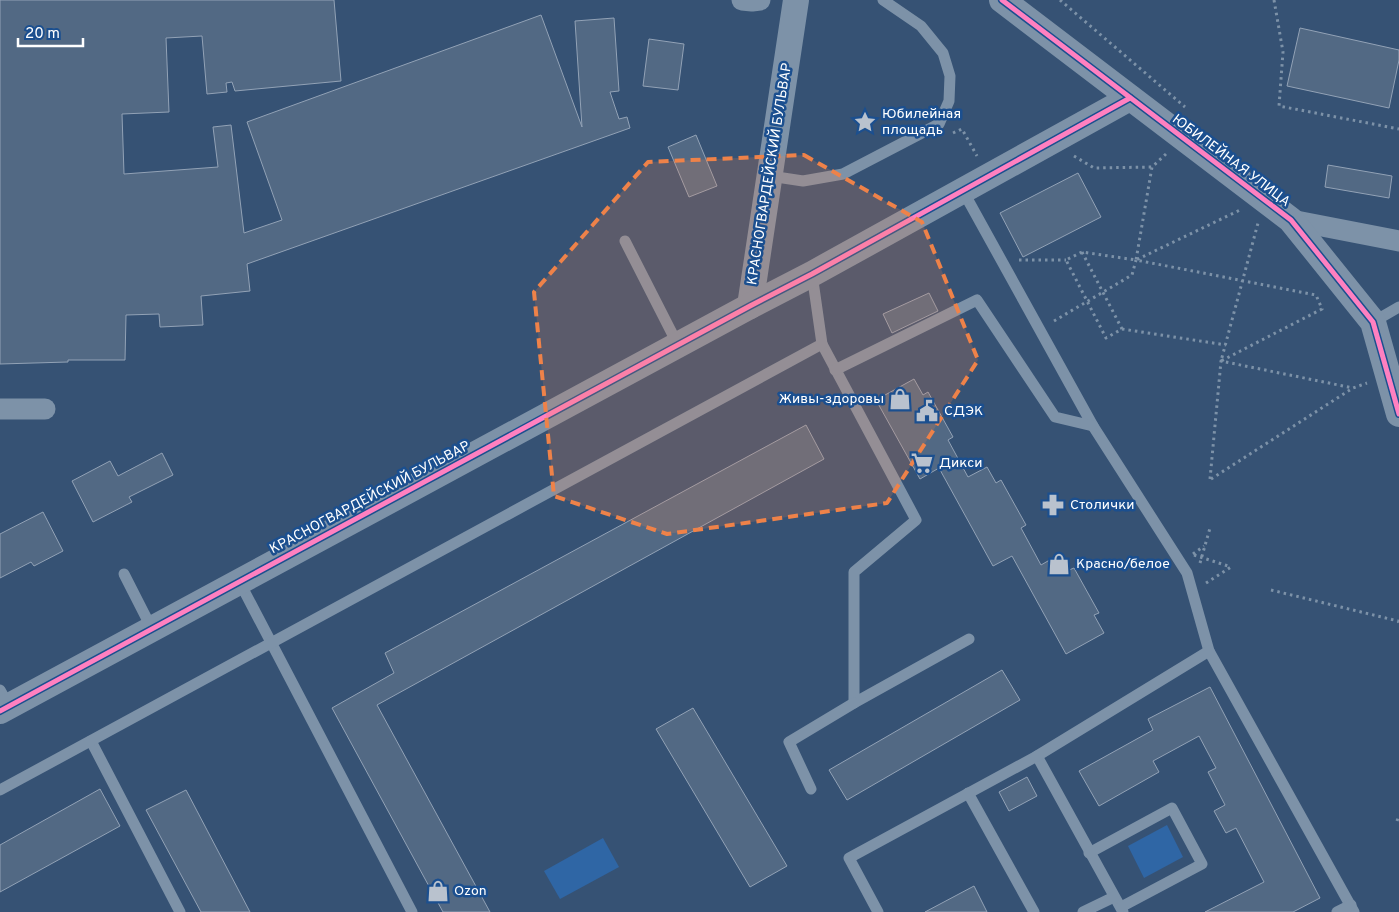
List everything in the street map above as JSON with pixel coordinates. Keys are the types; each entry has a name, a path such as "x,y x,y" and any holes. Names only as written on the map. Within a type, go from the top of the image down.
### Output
{"street":[{"path":"742,0 760,0"},
{"name":"КРАСНОГВАРДЕЙСКИЙ БУЛЬВАР","path":"3,702 152,628 750,306 796,0"},
{"name":"ЮБИЛЕЙНАЯ УЛИЦА","path":"1002,0 1291,220 1373,322 1399,414"},
{"path":"750,306 812,274 1130,98"},
{"path":"1291,220 1399,241"},
{"path":"0,409 45,409"}],"lane":[{"path":"770,176 803,181 842,174 939,124 949,101 950,76 943,53 921,26 883,0"},
{"path":"963,190 1093,426 1187,573 1209,651 1352,909 1337,912"},
{"path":"625,241 678,345"},
{"path":"812,274 822,344 916,520 854,572 854,703"},
{"path":"835,370 976,300 1055,417 1093,426"},
{"path":"1373,322 1399,307"},
{"path":"0,790 822,344"},
{"path":"124,574 152,628"},
{"path":"240,581 412,912"},
{"path":"810,789 790,742 854,703 969,639"},
{"path":"878,912 849,858 1037,756 1209,651"},
{"path":"91,741 180,912"},
{"path":"1037,756 1089,853 1122,910 1202,864 1172,808 1089,853"},
{"path":"968,793 1034,912"},
{"path":"1084,912 1114,896"}],"path":[{"path":"1060,0 1187,108"},
{"path":"1274,0 1283,52 1279,106 1399,129"},
{"path":"1040,329 1132,276 1152,166 1183,138"},
{"path":"1072,155 1094,168 1152,166"},
{"path":"1136,260 1243,208"},
{"path":"1259,220 1222,361 1210,479 1353,388 1389,375"},
{"path":"1082,252 1122,329"},
{"path":"1003,262 1017,260 1066,260 1082,252 1136,260 1316,296 1322,308 1222,361"},
{"path":"1066,260 1106,338 1122,329 1226,345"},
{"path":"1222,361 1353,388"},
{"path":"1192,592 1210,528"},
{"path":"1192,554 1205,545"},
{"path":"1171,547 1231,568 1192,592"},
{"path":"1271,590 1398,621 1399,623"},
{"path":"1398,821 1399,815"}],"highlighted area":[{"path":"804,155 922,222 978,360 887,503 667,534 554,496 534,292 648,162"}],"shaded area":[{"path":"1167,825 1183,857 1144,878 1128,846"},
{"path":"603,838 619,867 560,899 544,871"}],"building":[{"path":"0,0 334,0 341,81 235,91 232,82 226,83 227,92 207,94 202,36 166,38 169,112 122,114 124,174 218,167 213,127 231,125 244,233 282,220 247,122 541,15 582,127 575,21 614,18 619,91 610,92 619,119 627,117 630,128 247,264 250,291 201,296 203,325 160,327 159,314 126,315 125,360 68,360 68,362 0,364"},
{"path":"1300,28 1399,50 1399,60 1389,108 1287,86"},
{"path":"649,39 684,44 678,90 643,86"},
{"path":"696,135 717,186 689,197 668,147"},
{"path":"1328,165 1392,176 1389,198 1325,187"},
{"path":"1078,173 1101,217 1023,257 1000,213"},
{"path":"929,293 938,311 892,333 883,314"},
{"path":"914,379 923,395 928,392 953,437 948,440 968,477 987,467 996,483 1001,480 1026,525 1021,528 1041,565 1060,554 1069,570 1074,568 1099,613 1094,615 1104,633 1066,654 1012,556 993,566 939,468 920,479 876,400"},
{"path":"806,425 824,459 377,705 490,912 443,912 332,708 394,673 385,653"},
{"path":"162,453 173,475 129,497 132,502 93,522 72,481 110,461 118,476"},
{"path":"43,512 63,551 34,566 31,562 0,578 0,534"},
{"path":"1002,670 1020,700 847,800 829,770"},
{"path":"1210,687 1320,898 1293,912 1205,912 1264,882 1236,828 1226,833 1214,811 1225,805 1208,772 1216,768 1199,736 1153,761 1159,772 1099,806 1079,771 1153,730 1148,719"},
{"path":"693,708 787,866 750,887 656,729"},
{"path":"1027,777 1037,796 1009,811 999,792"},
{"path":"100,789 120,826 0,892 0,845"},
{"path":"186,790 250,912 201,912 146,810"},
{"path":"974,886 987,912 925,912"}],"cycle path":[{"path":"1002,0 1291,220 1373,322 1399,414"},
{"path":"0,711 812,274 1130,98"}],"place":[{"name":"Юбилейная площадь","path":"865,122"},
{"name":"Живы-здоровы","path":"900,399"},
{"name":"СДЭК","path":"927,411"},
{"name":"Дикси","path":"922,463"},
{"name":"Столички","path":"1053,505"},
{"name":"Красно/белое","path":"1059,564"},
{"name":"Ozon","path":"438,891"}]}
